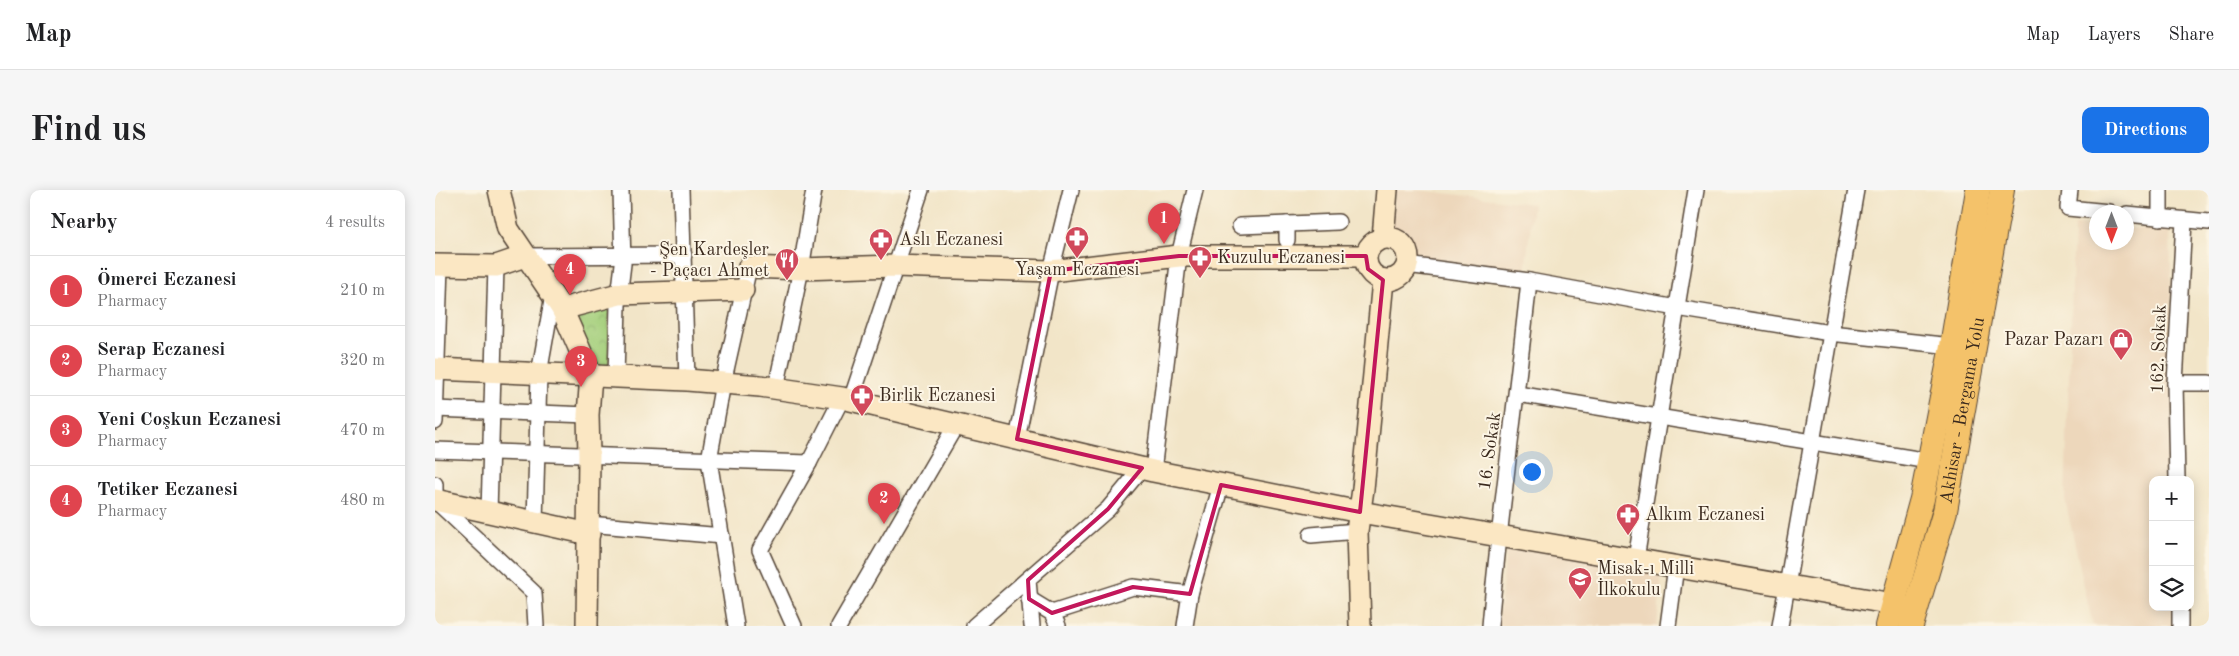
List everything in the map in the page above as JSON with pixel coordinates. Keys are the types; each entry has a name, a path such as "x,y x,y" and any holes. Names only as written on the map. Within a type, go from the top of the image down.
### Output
{"main road":[{"name":"Akhisar - Bergama Yolu","path":"1887,626 1922,498 1952,346 1978,190"},
{"name":"Akhisar - Bergama Yolu","path":"1913,618 1945,512 2002,190"}],"street":[{"path":"499,190 508,229 557,302 591,375 588,415 589,529 587,626"},
{"path":"616,377 619,294 623,257 621,190"},
{"path":"681,190 687,380"},
{"path":"776,388 801,269 814,190"},
{"path":"794,626 760,550 847,399 921,190"},
{"path":"1017,439 1051,271 1071,190"},
{"path":"974,626 1108,509 1148,470 1179,256 1195,190"},
{"path":"1383,238 1387,190"},
{"path":"1636,559 1696,190"},
{"path":"1780,626 1856,190"},
{"path":"2069,190 2068,208 2089,210"},
{"path":"2160,190 2160,218"},
{"path":"2134,215 2209,222"},
{"name":"162. Sokak","path":"2177,476 2175,382 2184,221"},
{"path":"1240,226 1338,222"},
{"path":"1287,224 1287,240"},
{"path":"1383,238 1395,240 1404,246 1407,252 1407,265 1401,275 1390,280 1383,280 1372,274 1368,268 1366,256 1372,244 1383,238"},
{"path":"435,422 437,265 496,266 525,256 623,257 684,255"},
{"path":"736,626 709,460 723,383 749,267 801,269 895,266 1051,271 1179,256 1366,256"},
{"path":"1407,265 1529,281 1830,333 1952,346"},
{"path":"489,512 489,453 494,372 496,266"},
{"path":"1360,626 1358,522 1383,280"},
{"name":"16. Sokak","path":"1490,626 1498,535 1517,394 1529,281"},
{"path":"557,302 619,294 743,290"},
{"path":"535,522 539,374 557,302"},
{"path":"436,369 687,380 776,388 847,399 1148,470 1221,485 1358,522 1498,535 1893,604 1913,618"},
{"path":"2175,382 2209,384"},
{"path":"1517,394 1929,461"},
{"path":"435,409 588,415"},
{"path":"839,626 956,425"},
{"path":"435,450 809,463"},
{"path":"435,484 435,501 534,593 536,626"},
{"path":"1185,626 1190,594 1221,485"},
{"path":"435,501 535,522 589,529 722,536"},
{"path":"1311,535 1358,522"},
{"path":"1668,626 1675,566"},
{"path":"1028,580 1032,626"},
{"path":"1029,599 1055,620 1133,587 1190,594"},
{"path":"2180,611 2180,626"}],"highlighted area":[{"path":"1179,256 1366,256 1368,269 1383,280 1360,512 1221,485 1190,594 1133,587 1052,613 1029,599 1028,580 1108,509 1142,468 1017,439 1051,271"}],"shaded area":[{"path":"1395,190 1419,190 1533,204 1525,272 1412,259 1408,242 1401,235 1389,232"},
{"name":"Pazar Pazarı","path":"2074,225 2089,226 2089,250 2134,250 2134,228 2170,230 2176,476 2149,476 2149,611 2179,611 2180,626 2093,626 2065,499"},
{"name":"Misak-ı Milli İlkokulu","path":"1507,543 1662,574 1657,626 1498,626"}],"green space":[{"path":"609,302 609,367 594,366 569,311"}],"place":[{"name":"Ömerci Eczanesi","path":"1164,244"},
{"name":"Yaşam Eczanesi","path":"1077,259"},
{"name":"Aslı Eczanesi","path":"881,261"},
{"name":"Kuzulu Eczanesi","path":"1200,279"},
{"name":"Şen Kardeşler - Paçacı Ahmet","path":"787,281"},
{"name":"Tetiker Eczanesi","path":"570,295"},
{"name":"Pazar Pazarı","path":"2121,361"},
{"name":"Yeni Coşkun Eczanesi","path":"581,387"},
{"name":"Birlik Eczanesi","path":"862,417"},
{"name":"Serap Eczanesi","path":"884,524"},
{"name":"Alkım Eczanesi","path":"1628,536"},
{"name":"Misak-ı Milli İlkokulu","path":"1580,600"}]}
